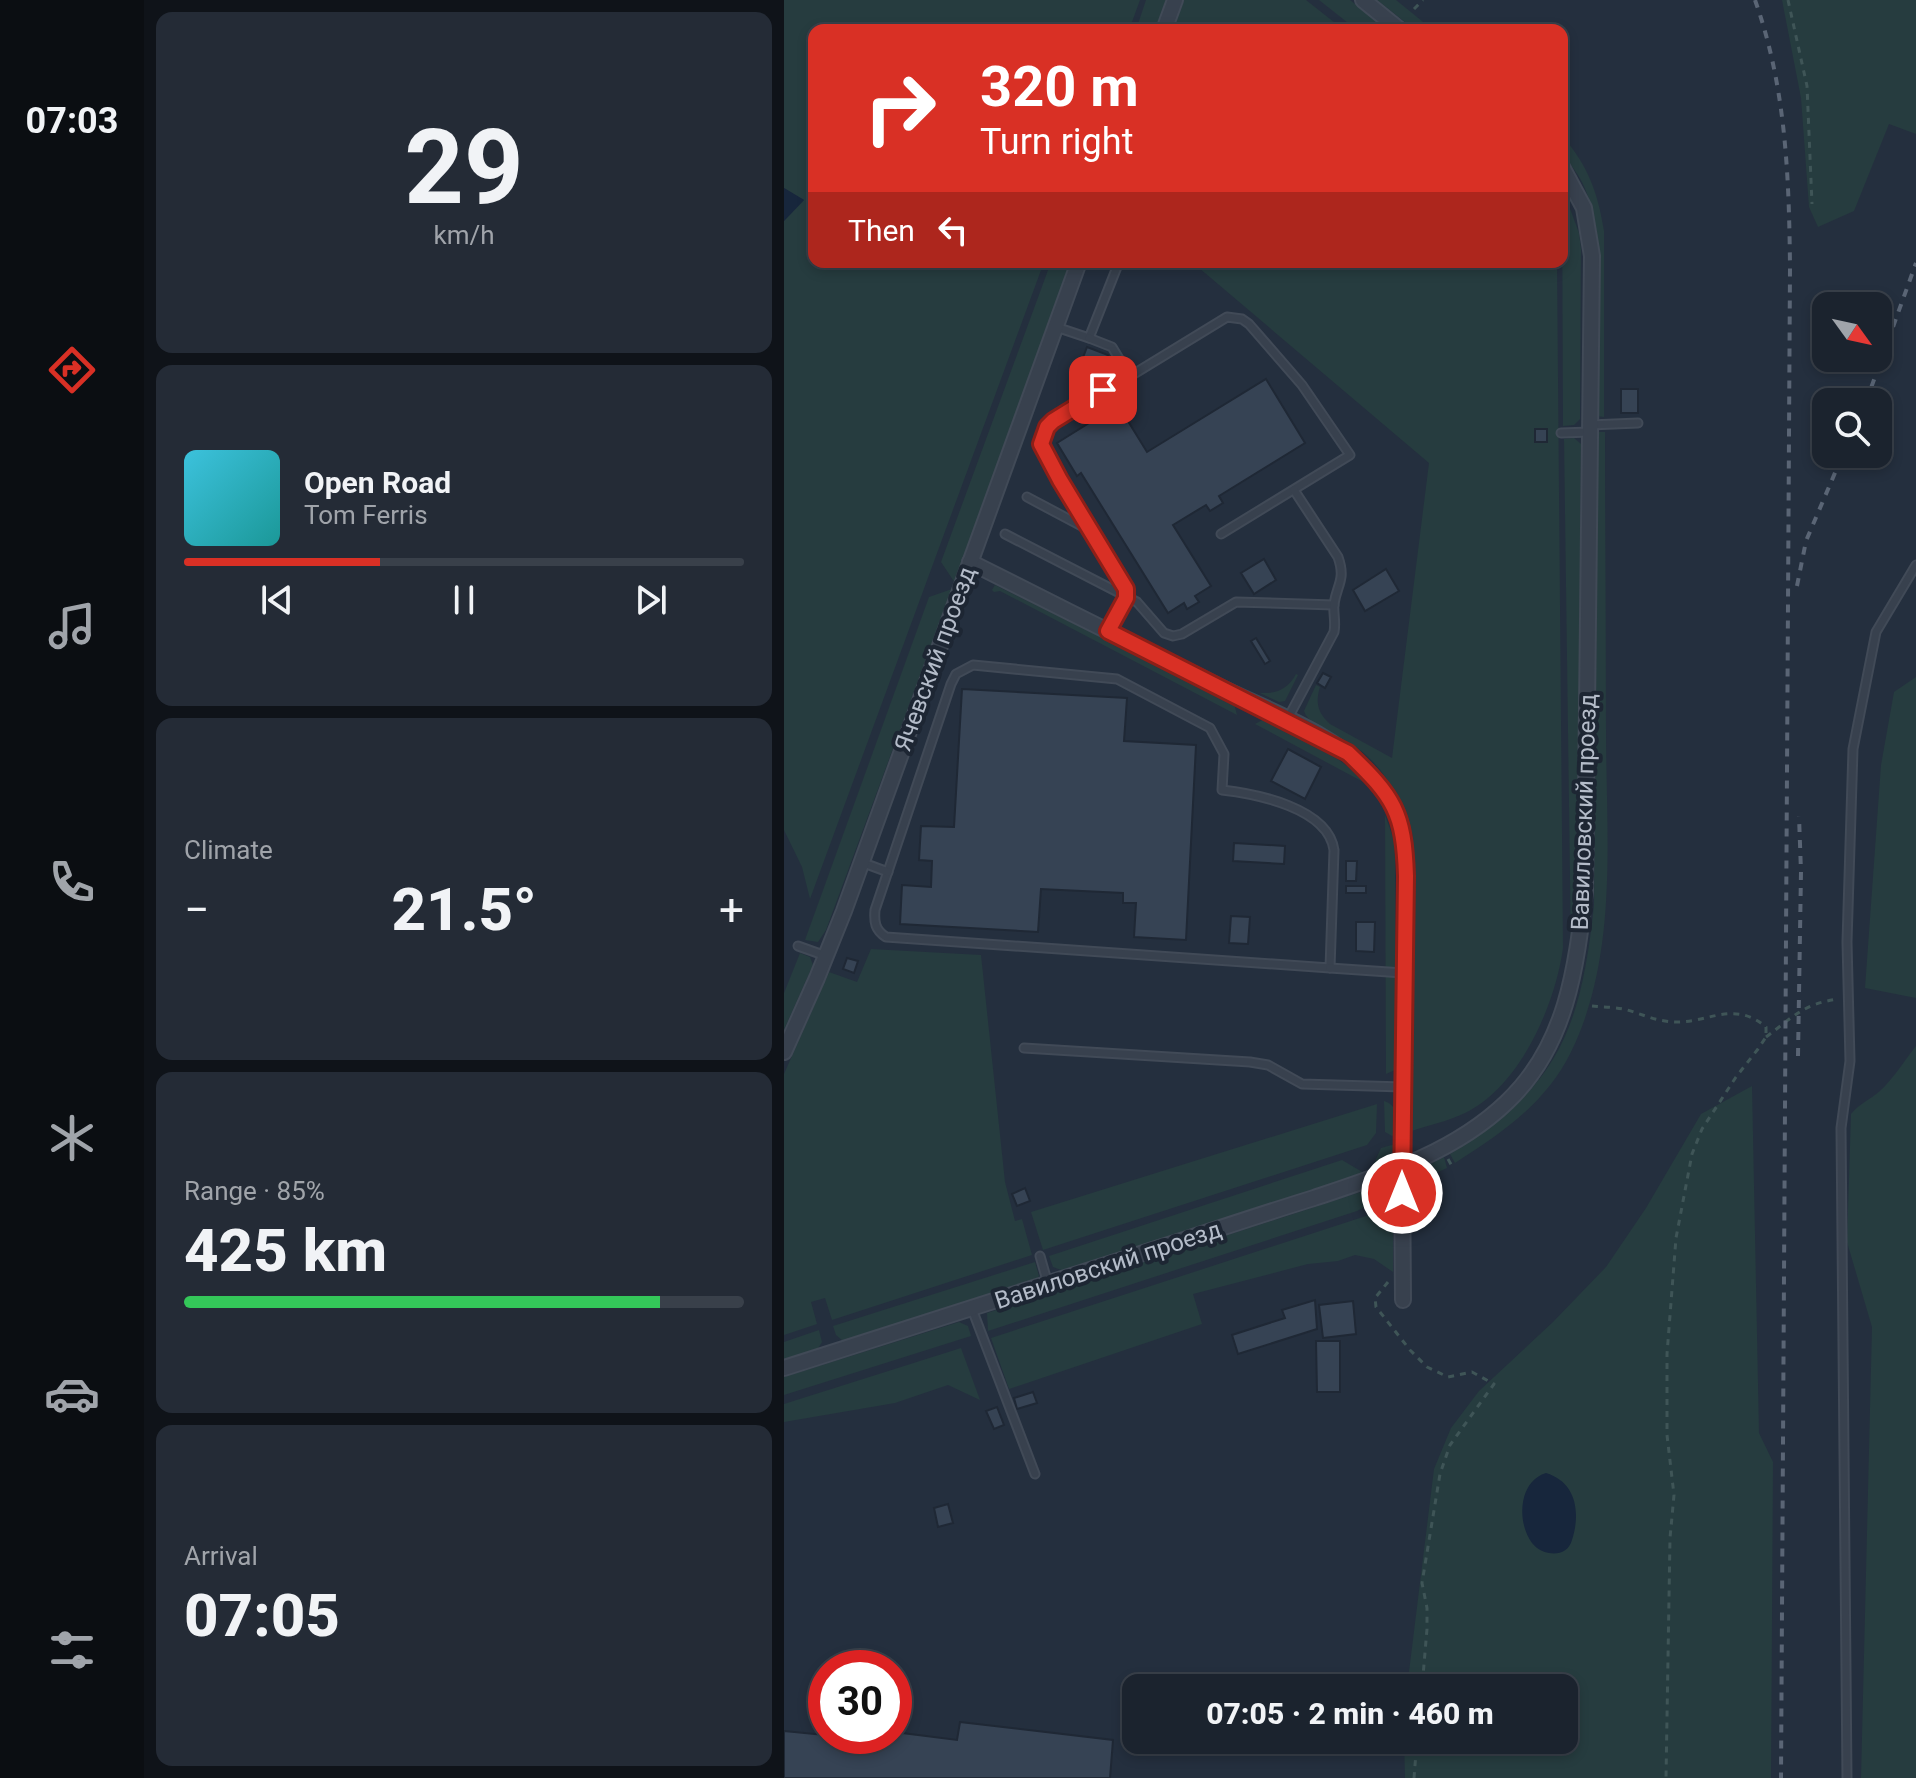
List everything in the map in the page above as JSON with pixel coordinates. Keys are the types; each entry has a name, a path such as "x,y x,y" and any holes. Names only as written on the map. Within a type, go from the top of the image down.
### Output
{"street":[{"path":"1166,24 1175,0"},
{"path":"1363,0 1393,24"},
{"name":"Вавиловский проезд","path":"784,1368 1402,1168 1475,1128 1508,1101 1534,1071 1564,1015 1574,977 1585,891 1592,256 1584,208 1568,178"},
{"name":"Ячевский проезд","path":"784,1052 826,956 1077,268"},
{"path":"970,562 1348,753 1372,776 1399,815 1405,843 1403,1300"}],"lane":[{"path":"1089,338 1117,268"},
{"path":"1108,631 1126,598 1126,589 1045,454 1041,444 1043,434 1053,421 1227,317 1249,324 1302,385 1350,455 1221,534"},
{"path":"1056,327 1112,347 1129,375"},
{"path":"1561,433 1638,423"},
{"path":"1287,720 1334,632 1334,605 1342,583 1338,557 1294,490"},
{"path":"1027,497 1089,530"},
{"path":"1005,534 1137,602 1164,633 1173,636 1182,634 1236,602 1334,605"},
{"path":"1847,1778 1841,1128 1850,1061 1847,942 1853,749 1876,632 1916,565"},
{"path":"1330,968 1334,850 1329,833 1323,826 1275,799 1222,790 1224,754 1210,728 1117,679 973,665 956,674 888,872 874,920 879,933 886,937 1405,974"},
{"path":"861,862 888,872"},
{"path":"798,946 826,956"},
{"path":"1024,1048 1250,1062 1268,1065 1302,1084 1403,1087"},
{"path":"1040,1256 1048,1284"},
{"path":"972,1309 1035,1474"}],"path":[{"path":"1414,9 1423,0"},
{"path":"1788,0 1807,86 1812,204"},
{"path":"1666,1778 1670,1538 1674,1495 1667,1435 1667,1354 1676,1238 1692,1154 1702,1129 1766,1037 1815,1002 1848,997"},
{"path":"1592,1006 1623,1009 1681,1022 1737,1013 1756,1018 1766,1027 1766,1037"},
{"path":"1447,1156 1453,1168"},
{"path":"1372,1188 1378,1205"},
{"path":"1403,1270 1381,1288 1375,1298 1376,1307 1410,1350 1436,1373 1448,1377 1472,1372 1494,1384 1450,1445 1440,1474 1422,1583 1427,1608 1423,1674"},
{"path":"1414,1778 1416,1754"}],"green space":[{"path":"784,0 1140,0 1131,24 808,24 808,268 1042,268 810,899 802,867 784,830 784,221 804,200 784,188"},
{"path":"1146,0 1166,0 1157,24 1138,24"},
{"path":"1184,0 1306,0 1336,24 1175,24"},
{"path":"1319,0 1350,0 1380,24 1349,24"},
{"path":"1377,0 1396,0 1426,24 1407,24"},
{"path":"1782,0 1916,0 1916,134 1889,124 1854,211 1818,227 1809,207 1801,98"},
{"path":"1568,144 1590,180 1604,231 1604,417 1597,416 1597,233 1582,182 1568,161"},
{"path":"1568,203 1579,233 1581,249 1580,419 1574,425 1563,426 1562,268 1568,268"},
{"path":"1049,268 1069,268 955,583 941,562"},
{"path":"1199,268 1557,268 1563,948 1543,1019 1532,1042 1502,1084 1485,1101 1465,1113 1412,1131 1413,836 1395,792 1382,772 1359,749 1322,729 1304,711 1316,685 1320,687 1319,707 1330,724 1392,758 1429,463"},
{"path":"1598,432 1605,432 1608,852 1603,935 1597,975 1571,1052 1549,1087 1506,1128 1455,1163 1450,1154 1517,1104 1540,1078 1558,1050 1571,1020 1589,948 1594,905"},
{"path":"1574,438 1581,444 1578,891 1571,951 1564,439"},
{"path":"995,585 1234,703 1237,715 1000,591 994,592"},
{"path":"952,589 826,930 818,942 805,940 929,597"},
{"path":"1296,674 1285,701 1279,702 1260,693 1281,690"},
{"path":"1916,677 1916,998 1865,988 1881,765 1894,692"},
{"path":"1266,718 1332,755 1367,784 1255,724"},
{"path":"1385,815 1394,840 1395,857 1395,1070 1386,1074"},
{"path":"871,949 981,955 1005,1182 1015,1221 1022,1219 1032,1255 832,1320 825,1298 811,1302 817,1324 784,1335 784,1074 829,972 857,982"},
{"path":"800,953 810,957 813,965 784,1030 784,993"},
{"path":"1916,1046 1916,1778 1861,1778 1872,1327 1847,1242 1851,1114 1885,1086"},
{"path":"1752,1086 1759,1433 1773,1462 1771,1778 1405,1778 1404,1754 1578,1754 1578,1674 1409,1674 1434,1469 1451,1428 1479,1391 1606,1267 1646,1208 1701,1114"},
{"path":"1384,1101 1393,1106 1396,1114 1397,1134 1392,1136 1385,1132"},
{"path":"1377,1104 1376,1133 1367,1145 1043,1250 1031,1212"},
{"path":"1395,1144 1390,1159 1371,1170 1381,1148"},
{"path":"1444,1157 1447,1168 1410,1185 1416,1171"},
{"path":"1342,1160 1364,1173 1064,1271 1053,1267 1049,1256"},
{"path":"1370,1189 1374,1202 1357,1211 988,1331 987,1313"},
{"path":"1393,1202 1393,1272 1374,1259 1355,1255 1193,1294 1202,1324 1009,1389 991,1338 1366,1216"},
{"path":"1035,1262 1037,1279 843,1341 836,1335 833,1326"},
{"path":"959,1322 968,1326 971,1336 784,1395 784,1377"},
{"path":"819,1330 822,1342 817,1350 784,1360 784,1342"},
{"path":"961,1348 980,1400 948,1385 895,1403 784,1422 784,1404"}],"water":[{"path":"784,188 804,200 784,221"},
{"path":"1546,1473 1564,1483 1576,1509 1572,1540 1565,1550 1554,1554 1542,1551 1532,1543 1522,1513 1525,1493 1530,1484"}],"building":[{"path":"1087,347 1108,355 1100,376 1079,368"},
{"path":"1266,379 1305,443 1219,496 1223,503 1210,511 1206,505 1173,525 1211,586 1195,596 1199,602 1187,609 1184,603 1168,613 1081,473 1077,476 1057,443 1118,405 1147,452"},
{"path":"1621,389 1638,389 1638,413 1621,413"},
{"path":"1535,429 1547,429 1547,442 1535,442"},
{"path":"1264,559 1276,580 1254,594 1241,573"},
{"path":"1386,569 1399,591 1365,611 1353,590"},
{"path":"1256,638 1270,661 1265,664 1251,641"},
{"path":"1323,673 1331,677 1325,688 1317,683"},
{"path":"962,689 1127,698 1124,741 1196,745 1186,940 1134,937 1136,903 1123,903 1123,893 1041,889 1038,932 900,924 902,885 931,887 932,861 919,860 921,826 954,827"},
{"path":"1288,749 1321,767 1305,799 1271,781"},
{"path":"1234,843 1285,846 1284,864 1233,861"},
{"path":"1346,861 1357,861 1356,881 1346,881"},
{"path":"1346,886 1366,886 1366,893 1346,893"},
{"path":"1231,916 1250,917 1248,944 1229,943"},
{"path":"1356,922 1375,922 1374,952 1356,951"},
{"path":"847,958 858,961 854,973 843,969"},
{"path":"1025,1188 1030,1201 1017,1206 1012,1194"},
{"path":"1315,1300 1317,1329 1238,1354 1232,1335 1285,1318 1282,1310"},
{"path":"1353,1301 1356,1334 1323,1338 1319,1305"},
{"path":"1316,1341 1340,1341 1340,1392 1317,1392"},
{"path":"1033,1392 1037,1403 1017,1409 1014,1398"},
{"path":"997,1407 1004,1425 994,1429 986,1411"},
{"path":"948,1504 953,1523 938,1527 934,1508"},
{"path":"960,1722 1113,1740 1110,1778 784,1778 784,1731 808,1733 808,1754 912,1754 912,1734 957,1740"}],"railway":[{"path":"1755,0 1773,66 1784,132 1790,267 1781,1778"},
{"path":"1871,388 1916,263"},
{"path":"1797,586 1806,541 1837,468"},
{"path":"1798,1056 1799,816"}],"route":[{"path":"1103,390 1053,421 1043,434 1041,444 1126,589 1126,598 1108,631 1348,753 1372,776 1399,815 1405,843 1406,876 1402,1193"}]}
